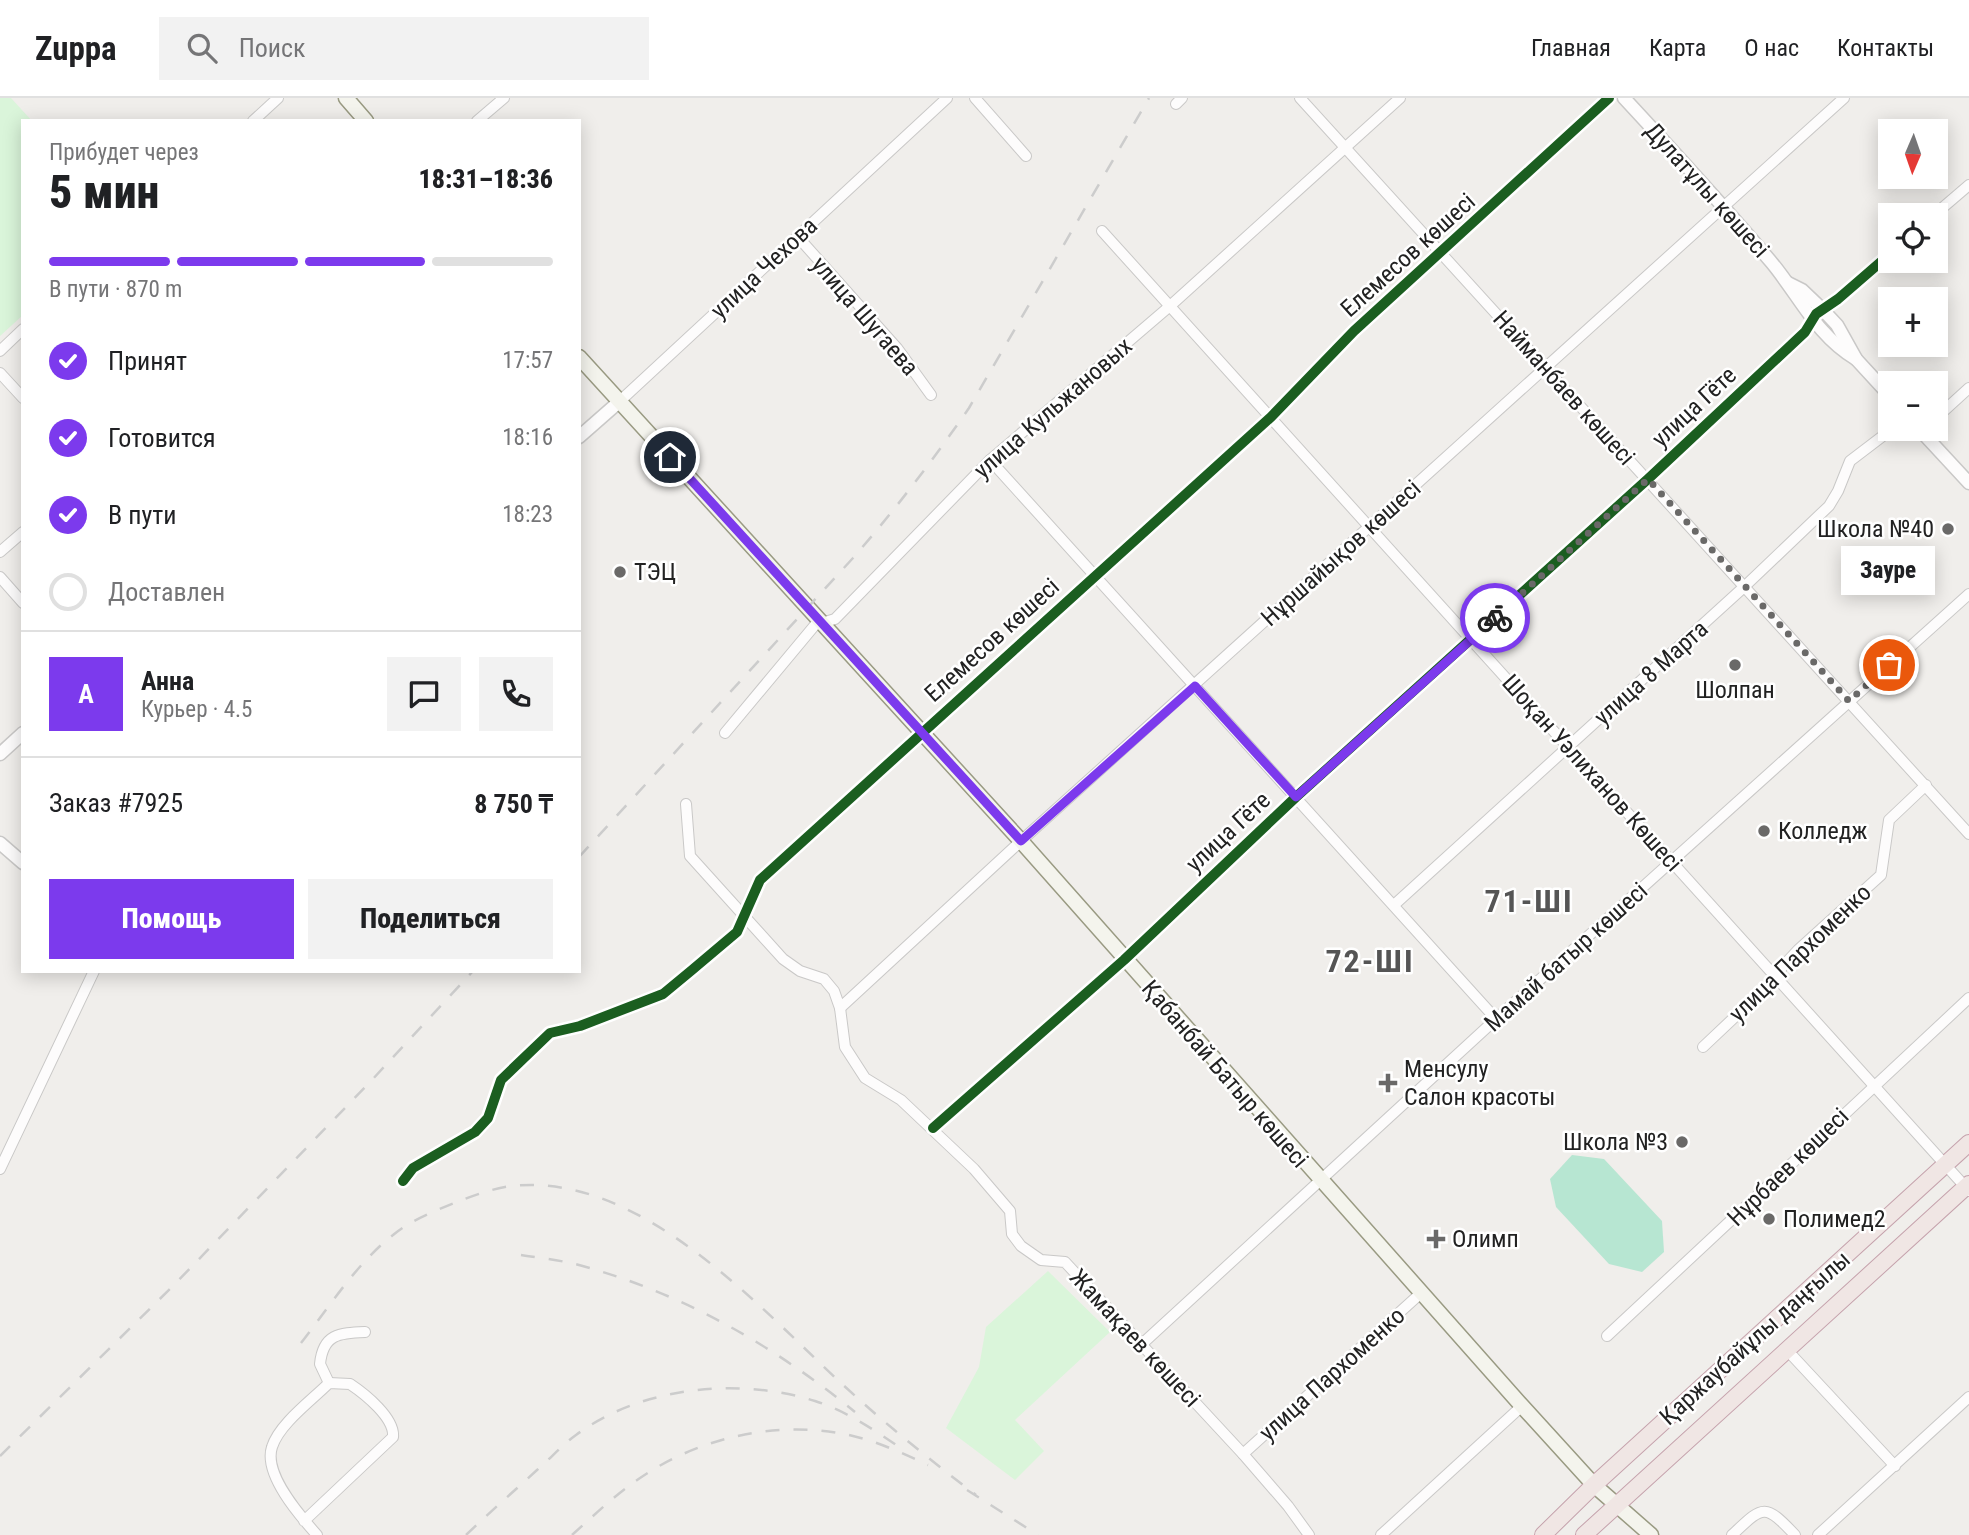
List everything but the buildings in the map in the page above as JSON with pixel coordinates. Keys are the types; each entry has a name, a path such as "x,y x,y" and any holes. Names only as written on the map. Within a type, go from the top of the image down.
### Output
{"highway":[{"name":"Қаржаубайұлы даңғылы","path":"1543,1535 1594,1485 1969,1143"},
{"name":"Қаржаубайұлы даңғылы","path":"1584,1535 1968,1188"}],"main road":[{"path":"346,98 364,119"},
{"name":"Қабанбай Батыр көшесі","path":"581,359 1021,841 1522,1406 1594,1485 1651,1535"}],"street":[{"path":"255,119 278,98"},
{"path":"479,119 504,98"},
{"name":"улица Чехова","path":"581,435 947,98"},
{"path":"975,98 1026,156"},
{"name":"Найманбаев көшесі","path":"1300,98 1969,834"},
{"name":"улица Кульжановых","path":"726,733 815,625 835,619 990,460 1170,306 1400,98"},
{"name":"Елемесов көшесі","path":"403,1181 412,1168 475,1132 488,1118 501,1080 550,1033 580,1026 663,994 737,932 760,880 1271,417 1354,331 1609,98"},
{"name":"Дулатұлы көшесі","path":"1624,98 1724,206 1788,283 1811,320 1834,344 1856,359"},
{"name":"Нұршайықов көшесі","path":"839,1008 1844,98"},
{"path":"1948,203 1969,185"},
{"name":"Шоқан Уәлиханов Көшесі","path":"1102,232 1370,526 1944,1166 1968,1188"},
{"name":"улица Шугаева","path":"797,237 897,348 931,395"},
{"name":"улица Гёте","path":"933,1128 1124,960 1296,797 1648,479 1805,332 1811,320 1878,264"},
{"name":"Дулатұлы көшесі","path":"1788,283 1802,290 1823,310 1837,326 1856,359 1878,383"},
{"path":"0,351 21,331"},
{"path":"0,373 21,396"},
{"path":"1948,407 1969,387"},
{"name":"улица 8 Марта","path":"1394,905 1745,587 1829,506 1850,461 1878,440"},
{"path":"1932,441 1969,483"},
{"path":"990,460 1496,1019"},
{"path":"0,552 21,534"},
{"path":"0,577 21,601"},
{"name":"Мамай батыр көшесі","path":"1142,1345 1496,1019 1969,594"},
{"path":"0,754 21,735"},
{"name":"улица Пархоменко","path":"1703,1047 1775,979 1798,950 1881,875 1889,820 1926,785"},
{"name":"Жамақаев көшесі","path":"686,804 690,856 783,959 800,971 824,979 834,991 845,1047 865,1078 901,1100 974,1169 1010,1212 1012,1234 1021,1246 1041,1260 1065,1262 1243,1454 1309,1535"},
{"path":"0,843 21,861"},
{"path":"0,1169 93,973"},
{"name":"Нұрбаев көшесі","path":"1607,1336 1744,1211 1969,998"},
{"name":"улица Пархоменко","path":"1243,1454 1421,1293"},
{"path":"329,1383 320,1364 327,1342 342,1333 365,1332"},
{"path":"1787,1350 1895,1466"},
{"path":"304,1521 393,1437 394,1430 390,1421 350,1384 329,1383 281,1430 271,1448 272,1473 304,1521 317,1535"},
{"path":"1818,1535 1969,1397"},
{"path":"1381,1535 1522,1406"},
{"path":"1732,1535 1754,1514 1768,1511 1776,1515 1795,1535"}],"green space":[{"path":"0,98 11,98 30,119 21,119 21,317 0,336"},
{"path":"1572,1155 1604,1159 1662,1221 1664,1252 1642,1272 1609,1264 1556,1207 1550,1179"},
{"path":"1048,1271 1110,1332 1015,1420 1044,1451 1015,1480 946,1428 979,1367 986,1327"}],"railway":[{"path":"581,855 853,558 928,466 969,408 1149,98"},
{"path":"0,1456 172,1287 471,973"},
{"path":"301,1343 367,1259 407,1225 454,1203 492,1190 505,1187 553,1186 600,1198 646,1219 689,1248 731,1281 874,1412 976,1495"},
{"path":"521,1255 579,1265 654,1290 690,1306 759,1343 855,1412"},
{"path":"466,1535 576,1435 602,1418 661,1396 723,1388 786,1394 838,1410 899,1447"},
{"path":"572,1535 617,1495 657,1467 683,1454 738,1436 796,1429 825,1431 872,1442 928,1465"},
{"path":"967,1490 1038,1535"}],"cycle path":[{"path":"403,1181 413,1168 475,1132 488,1118 501,1080 550,1033 580,1026 663,994 737,932 760,880 1271,417 1354,331 1609,98"},
{"path":"933,1128 1124,960 1296,797 1648,479 1805,332 1816,314 1878,264"}],"way so far":[{"path":"1495,618 1648,479 1849,701 1889,665"}],"place":[{"name":"Школа №40","path":"1948,529"},
{"name":"ТЭЦ","path":"620,572"},
{"name":"Шолпан","path":"1735,665"},
{"name":"Зауре","path":"1889,665"},
{"name":"Колледж","path":"1764,831"},
{"name":"Менсулу Салон красоты","path":"1388,1083"},
{"name":"Школа №3","path":"1682,1142"},
{"name":"Полимед2","path":"1769,1219"},
{"name":"Олимп","path":"1436,1239"}],"district":[{"name":"71-ШІ","path":"1529,901"},
{"name":"72-ШІ","path":"1370,961"}],"route":[{"path":"670,457 1021,841 1195,686 1296,797 1495,618"}]}
